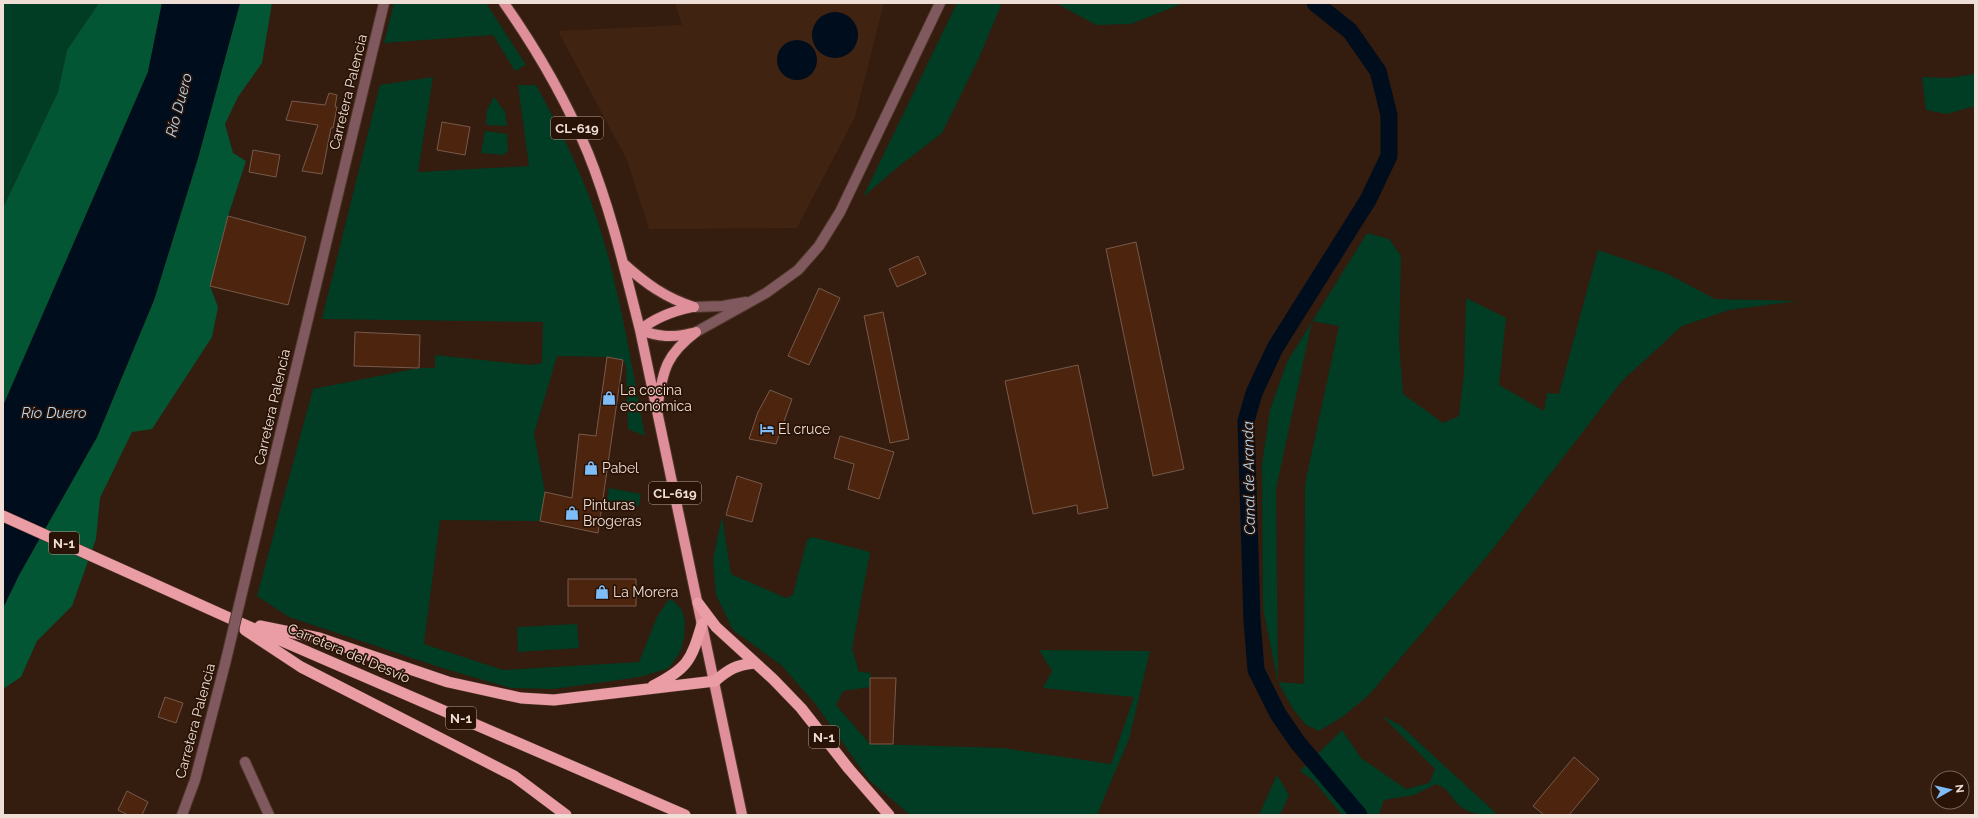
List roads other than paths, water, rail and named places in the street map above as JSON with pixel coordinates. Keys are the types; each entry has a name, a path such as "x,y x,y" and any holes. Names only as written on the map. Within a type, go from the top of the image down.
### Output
{"highway":[{"name":"Carretera del Desvío","path":"3,516 215,610 236,621 685,815"},
{"name":"N-1","path":"698,603 716,627 773,679 801,708 854,775 889,815"},
{"name":"N-1","path":"215,610 301,666 514,776 566,815"},
{"name":"N-1","path":"236,621 319,638 448,682 521,698 554,700 715,681 738,665 755,663"},
{"path":"647,689 679,671 694,651 702,624"}],"main road":[{"name":"CL-619","path":"504,3 536,51 574,121 600,184 624,264 657,409 742,815"},
{"path":"624,264 656,291 676,301 694,307"},
{"path":"640,330 650,322 668,313 694,307"},
{"path":"640,330 657,336 674,337 696,332"},
{"path":"657,409 662,374 680,344 696,332"}],"street":[{"name":"Carretera Palencia","path":"182,815 195,780 225,664 384,3"},
{"path":"696,332 724,318 766,293 798,270 819,246 840,212 940,3"},
{"path":"694,307 723,306 750,302"},
{"path":"245,762 269,815"}],"water":[{"name":"Río Duero","path":"162,3 240,3 198,158 154,300 97,437 19,575 3,608 3,406 148,72"},
{"path":"835,12 848,16 854,22 858,35 854,48 848,54 835,58 822,54 816,48 812,35 816,22 822,16"},
{"path":"801,40 808,43 814,49 817,60 816,68 808,77 801,80 793,80 786,77 778,68 777,56 780,49 789,41"}],"waterway":[{"name":"Canal de Aranda","path":"1315,3 1350,31 1378,71 1389,115 1389,156 1368,200 1275,348 1254,393 1246,421 1252,620 1256,670 1278,714 1298,743 1359,815"}],"place":[{"name":"La cocina económica","path":"609,398"},
{"name":"El cruce","path":"767,429"},
{"name":"Pabel","path":"591,468"},
{"name":"Pinturas Brogeras","path":"572,513"},
{"name":"La Morera","path":"602,592"}]}
